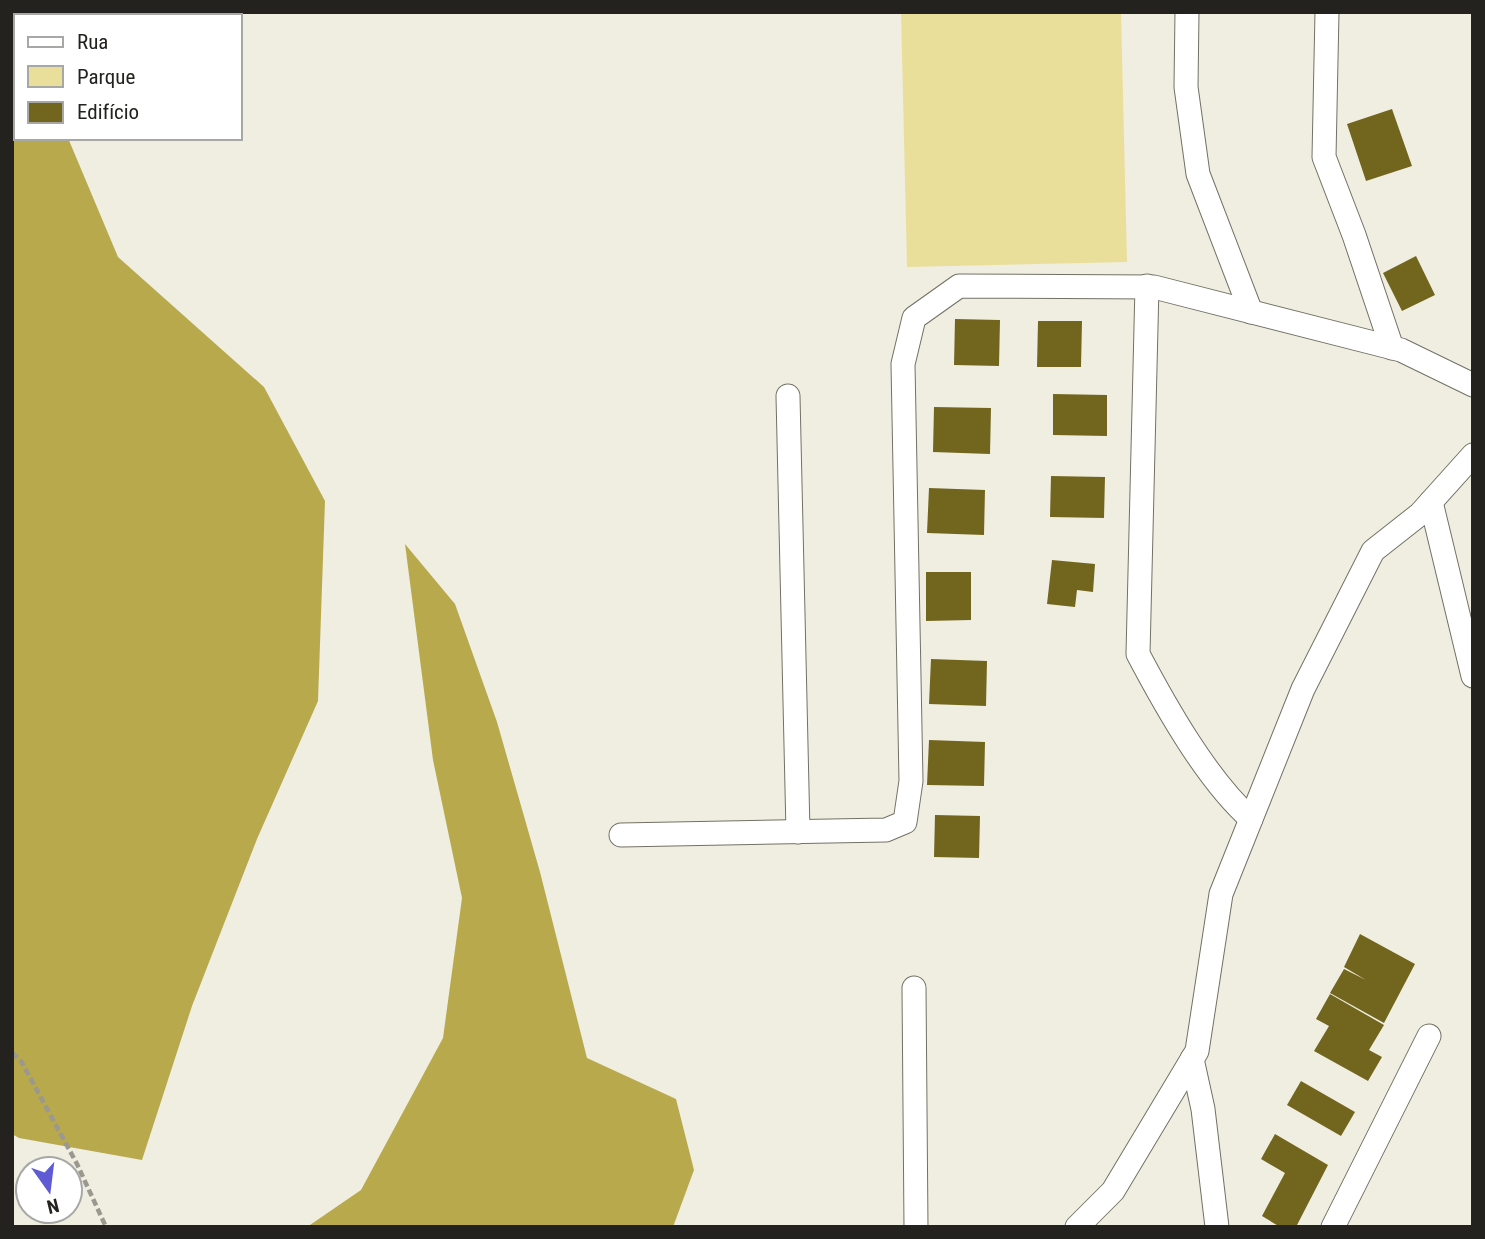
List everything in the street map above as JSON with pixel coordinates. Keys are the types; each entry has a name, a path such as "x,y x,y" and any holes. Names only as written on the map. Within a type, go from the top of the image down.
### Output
{"street":[{"path":"1187,12 1186,87 1198,174 1251,312"},
{"path":"1327,12 1324,157 1354,235 1392,348"},
{"path":"621,835 886,830 905,822 911,780 903,364 914,318 959,286 1147,286 1392,348 1473,385"},
{"path":"1147,286 1139,654 1164,701 1232,802 1251,819"},
{"path":"788,396 798,832"},
{"path":"1077,1227 1113,1191 1196,1051 1221,894 1303,689 1373,551 1431,502 1473,455"},
{"path":"1431,502 1473,676"},
{"path":"914,988 916,1227"},
{"path":"1333,1227 1429,1036"},
{"path":"1192,1059 1203,1109 1214,1225"}],"path":[{"path":"12,1053 20,1061 77,1164 106,1227"}],"green space":[{"path":"901,12 1121,12 1127,262 907,267"}],"shaded area":[{"path":"12,12 33,12 14,14 14,140 69,140 118,257 264,387 325,501 318,701 257,839 192,1006 142,1160 19,1138 12,1134"},
{"path":"405,544 455,604 497,722 540,872 587,1058 676,1099 694,1170 673,1227 307,1227 361,1190 443,1038 462,898 433,760"}],"building":[{"path":"1392,109 1412,166 1366,181 1347,124"},
{"path":"1416,256 1435,295 1402,311 1383,273"},
{"path":"955,319 1000,320 999,366 954,365"},
{"path":"1038,321 1082,321 1081,367 1037,367"},
{"path":"1053,394 1107,395 1107,436 1053,435"},
{"path":"934,407 991,408 990,454 933,452"},
{"path":"1051,476 1105,477 1104,518 1050,517"},
{"path":"929,488 985,490 984,535 927,533"},
{"path":"1052,560 1095,564 1093,592 1077,590 1075,607 1047,604"},
{"path":"926,572 971,572 971,620 926,621"},
{"path":"931,659 987,661 986,706 929,704"},
{"path":"929,740 985,742 984,786 927,785"},
{"path":"935,815 980,816 979,858 934,857"},
{"path":"1360,934 1415,964 1384,1023 1330,993 1344,969 1366,980 1344,967"},
{"path":"1330,994 1384,1025 1369,1050 1382,1057 1368,1081 1314,1051 1329,1026 1316,1019"},
{"path":"1301,1081 1355,1112 1341,1136 1287,1105"},
{"path":"1275,1134 1328,1165 1296,1227 1280,1227 1262,1216 1285,1173 1261,1159"}]}
